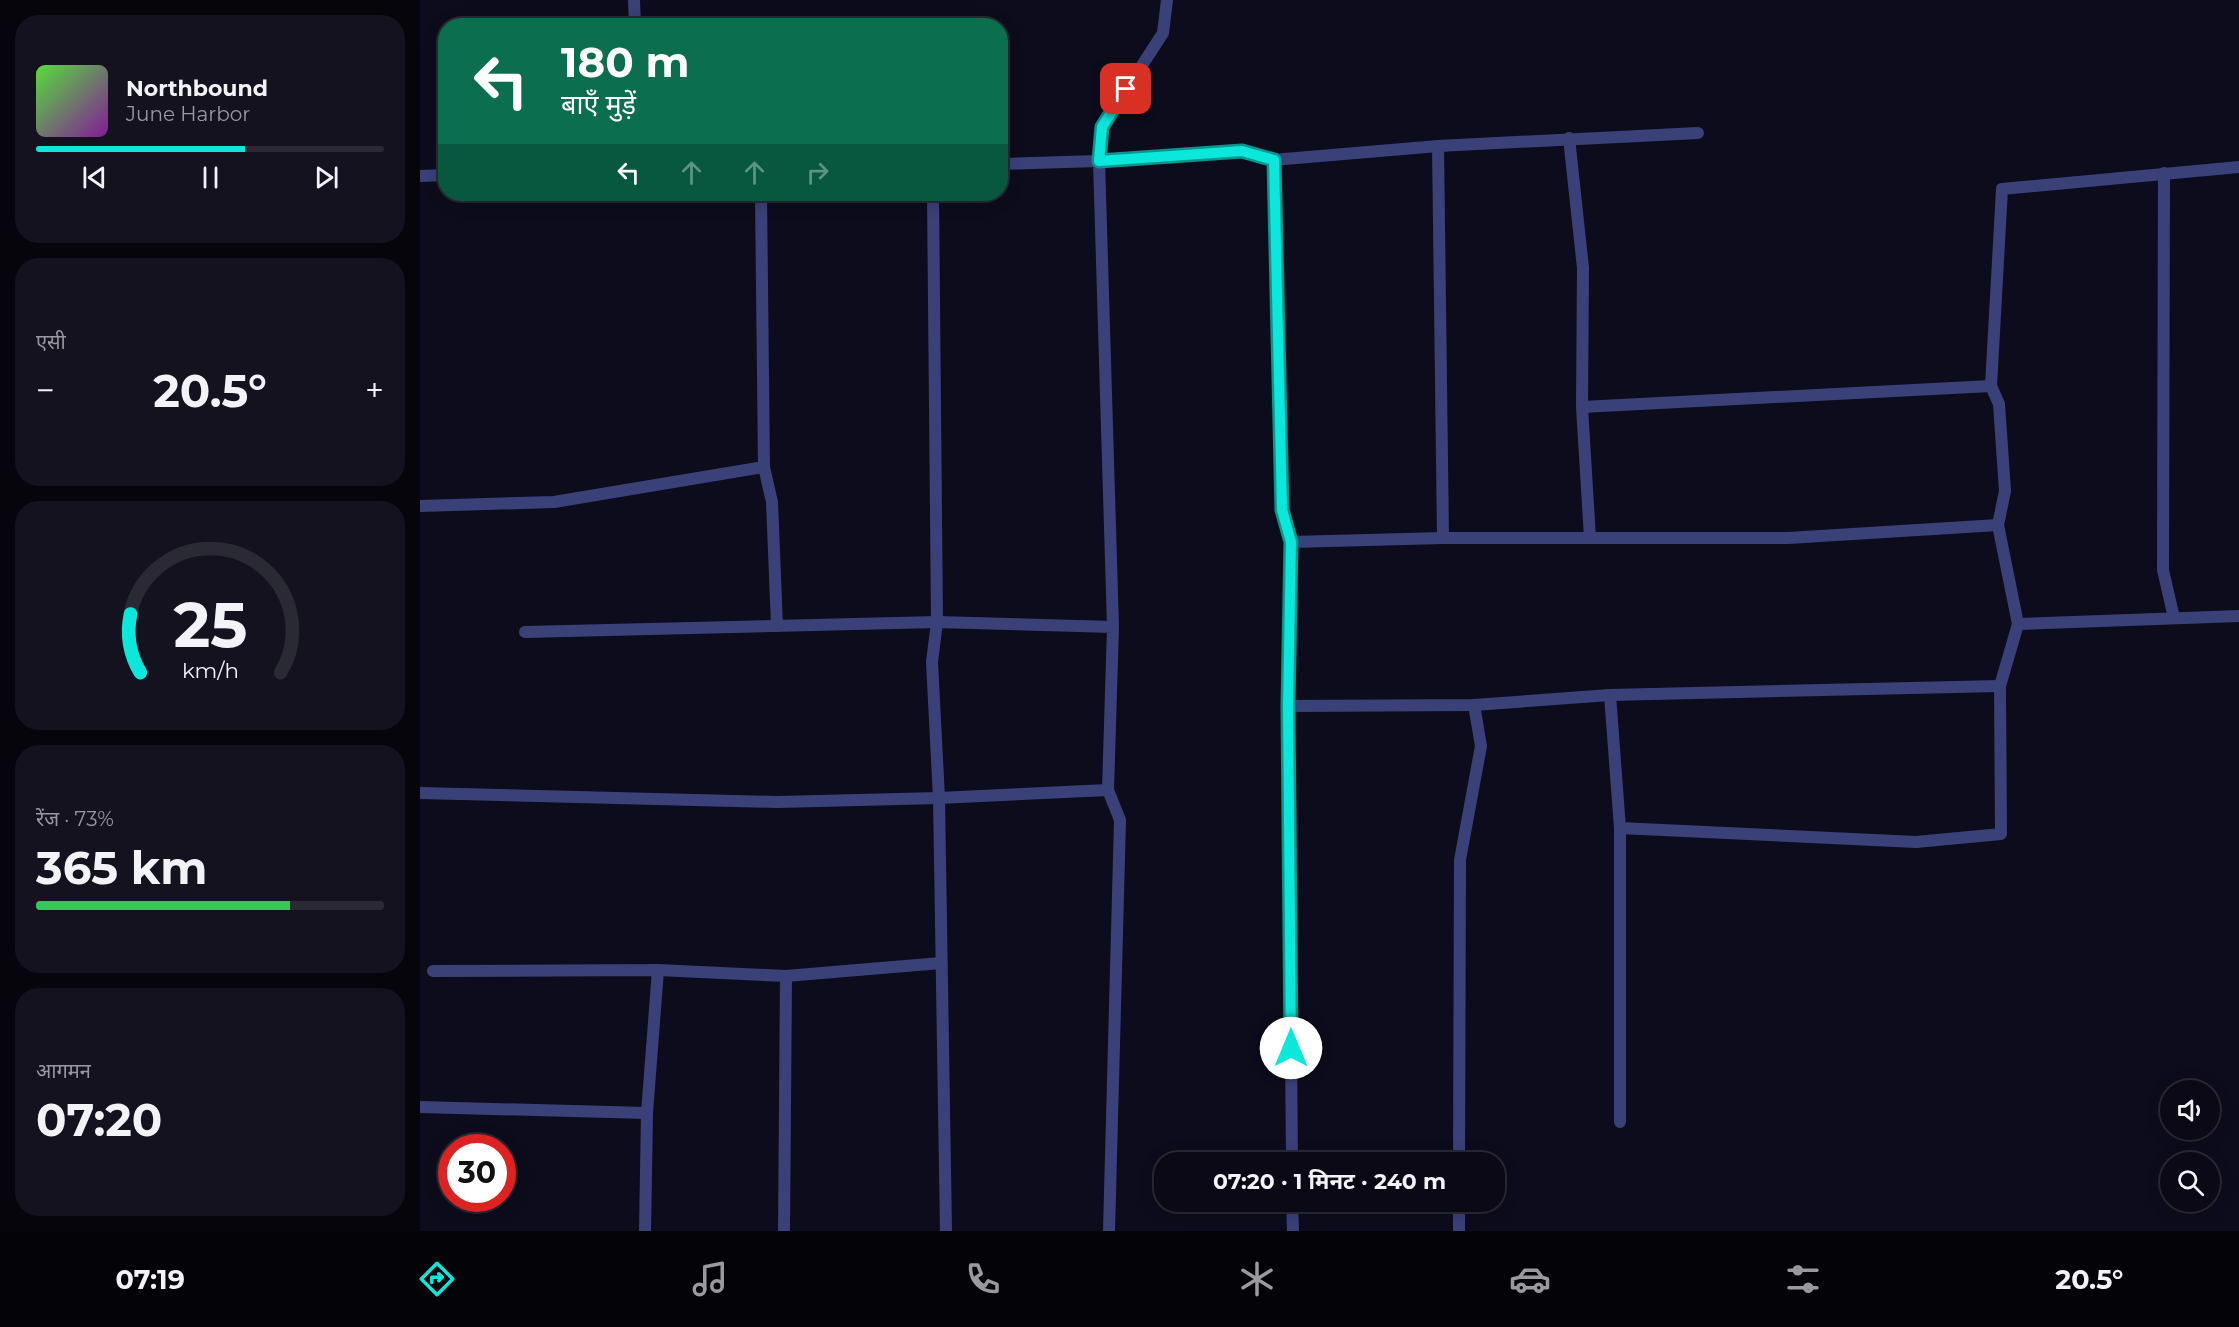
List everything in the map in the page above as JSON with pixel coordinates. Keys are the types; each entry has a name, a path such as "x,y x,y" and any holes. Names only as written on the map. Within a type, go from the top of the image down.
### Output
{"street":[{"path":"634,0 635,18"},
{"path":"1109,1231 1119,820 1108,790 1113,627 1099,161 1102,127 1163,33 1167,0"},
{"path":"1008,164 1099,161 1242,151 1274,160 1438,146 1698,133"},
{"path":"1569,138 1583,268 1582,406 1590,537"},
{"path":"1438,146 1443,538"},
{"path":"1274,160 1282,510 1291,542 1288,706 1292,1152"},
{"path":"1620,828 1916,842 2001,834 2000,686 2018,624 1998,525 2005,490 1999,404 1991,386 2002,189 2239,167"},
{"path":"2164,173 2163,570 2174,618"},
{"path":"420,176 438,175"},
{"path":"761,201 764,466 772,502 777,626"},
{"path":"933,201 936,622 932,662 939,798 946,1231"},
{"path":"1582,406 1991,386"},
{"path":"420,506 554,502 764,466"},
{"path":"1291,542 1443,538 1788,538 1998,525"},
{"path":"2018,624 2239,616"},
{"path":"525,632 936,622 1113,627"},
{"path":"1288,706 1474,705 1610,695 2000,686"},
{"path":"1610,695 1620,828 1620,1122"},
{"path":"1459,1152 1460,860 1481,746 1474,705"},
{"path":"420,793 778,802 939,798 1108,790"},
{"path":"434,971 658,970 786,976 941,963"},
{"path":"645,1231 647,1113 658,970"},
{"path":"784,1231 786,976"},
{"path":"420,1107 647,1113"},
{"path":"1292,1212 1293,1231"},
{"path":"1459,1212 1459,1231"}],"route":[{"path":"1126,89 1102,127 1099,161 1242,151 1274,160 1282,510 1291,542 1288,706 1291,1048"}]}
